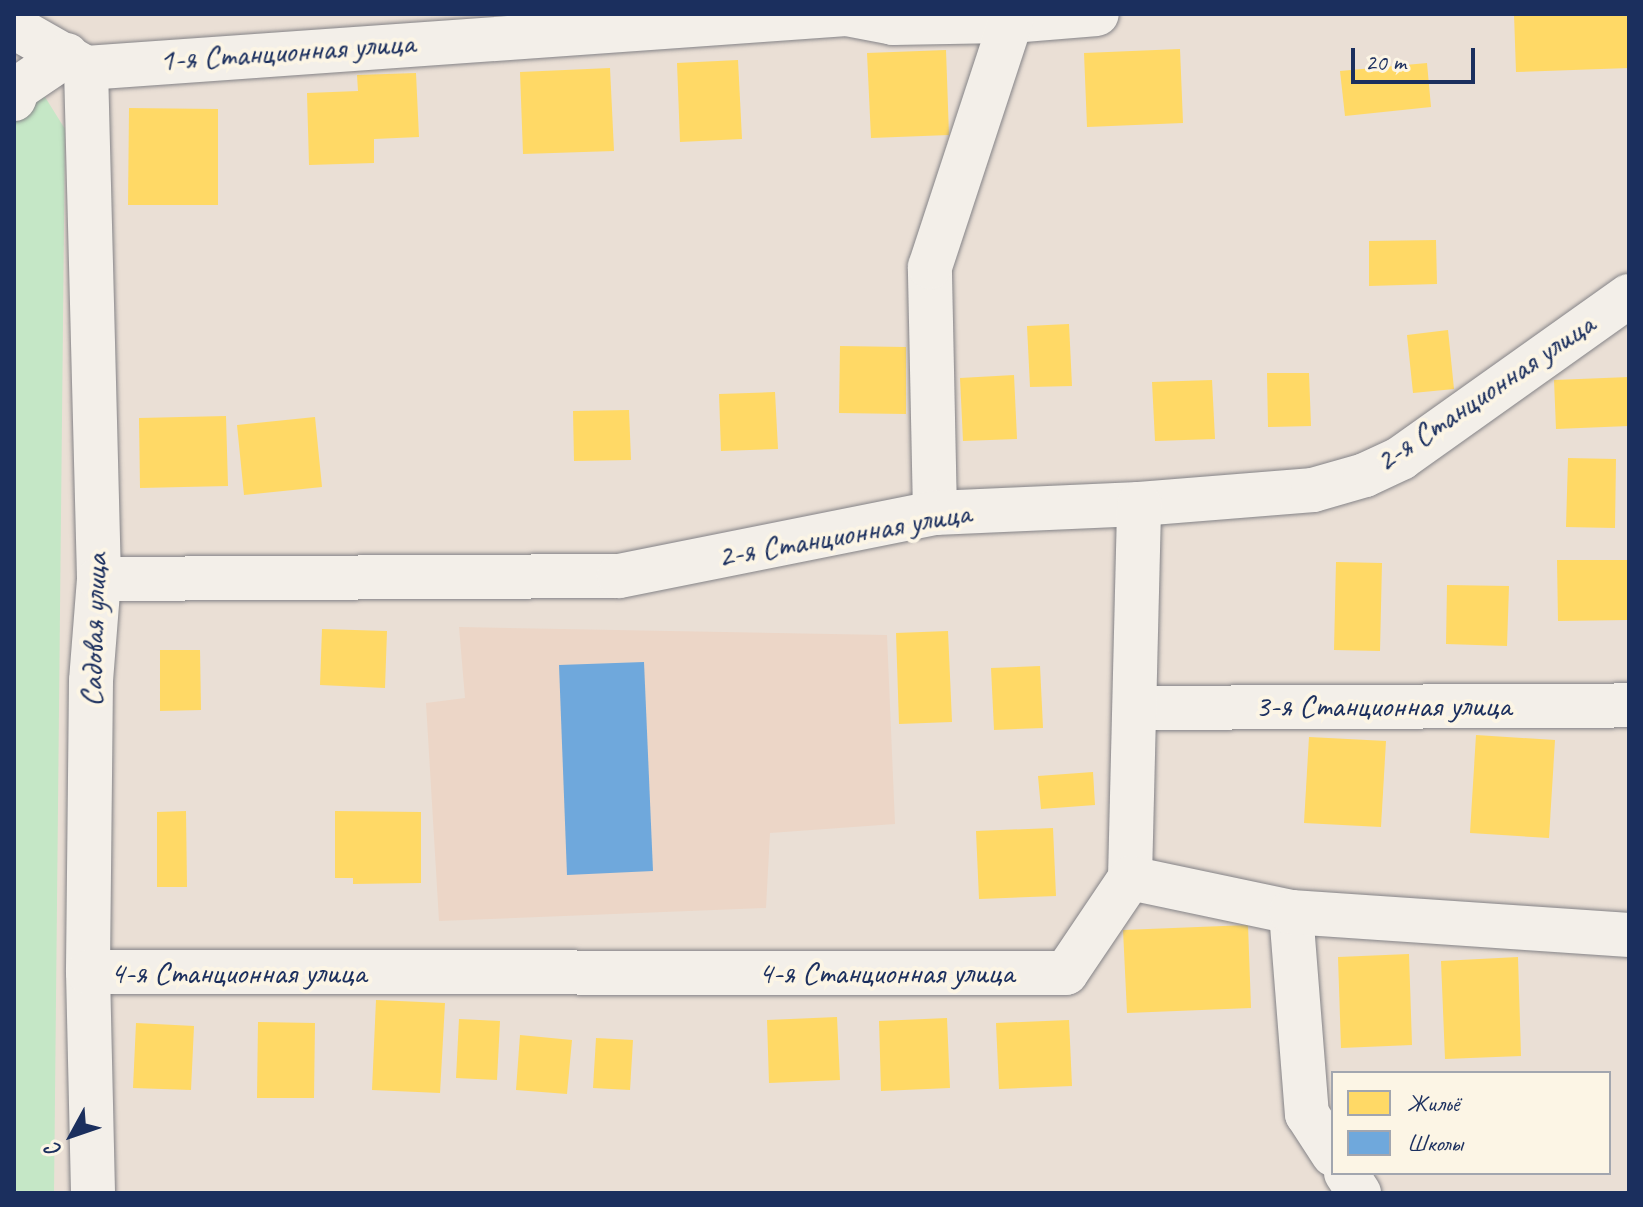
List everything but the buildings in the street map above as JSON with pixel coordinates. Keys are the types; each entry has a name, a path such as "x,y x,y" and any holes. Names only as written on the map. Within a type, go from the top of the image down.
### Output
{"street":[{"name":"1-я Станционная улица","path":"77,62 846,14 893,23 1011,21 1097,14"},
{"path":"935,513 930,267 1011,21"},
{"path":"14,27 77,62"},
{"path":"14,99 18,88 77,62"},
{"name":"Садовая улица","path":"77,62 99,579 91,681 88,972 93,1193"},
{"name":"2-я Станционная улица","path":"99,579 619,576 935,513 1139,504 1313,490 1365,475 1401,458 1629,296"},
{"path":"1139,504 1137,708 1130,878 1291,912 1629,935"},
{"name":"3-я Станционная улица","path":"1137,708 1629,705"},
{"name":"4-я Станционная улица","path":"88,972 1066,973 1130,878"},
{"path":"1291,912 1307,1114 1331,1151"},
{"path":"1347,1175 1359,1193"}],"shaded area":[{"path":"459,627 887,635 895,824 770,833 766,908 439,921 426,703 465,698"}],"green space":[{"path":"14,67 30,73 65,129 54,1193 14,1193"}]}
